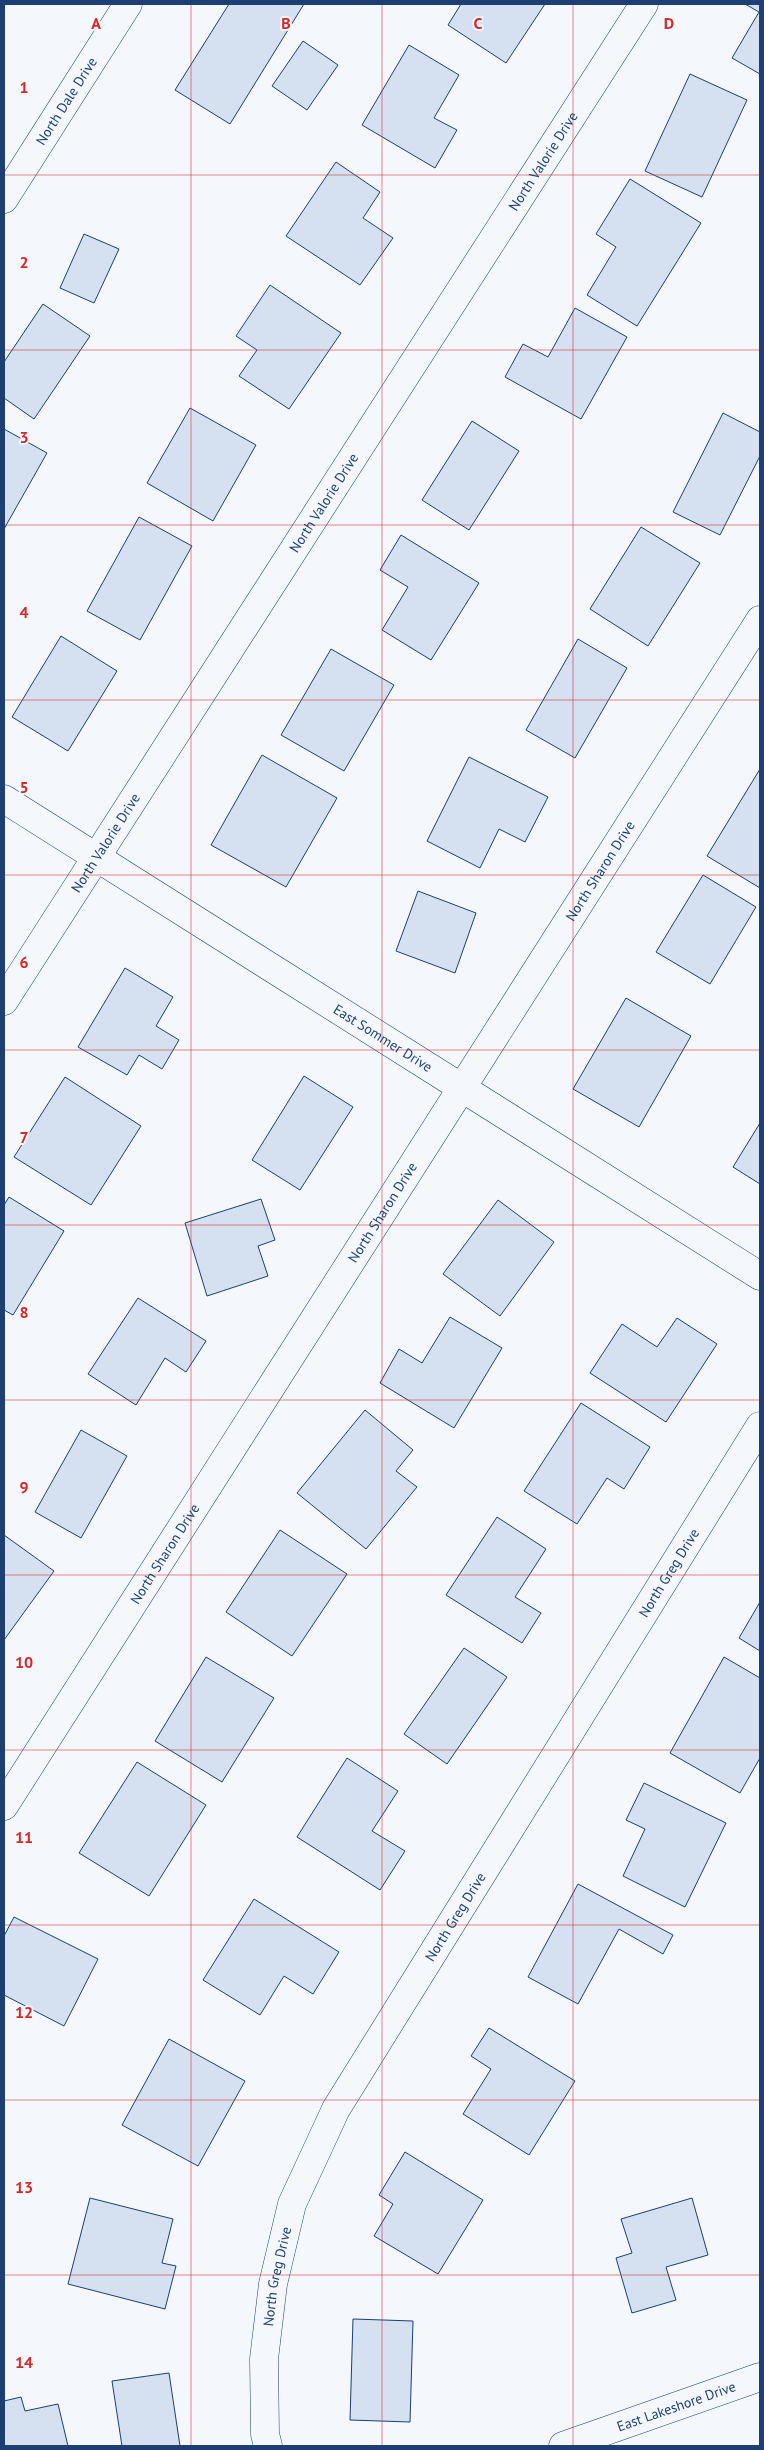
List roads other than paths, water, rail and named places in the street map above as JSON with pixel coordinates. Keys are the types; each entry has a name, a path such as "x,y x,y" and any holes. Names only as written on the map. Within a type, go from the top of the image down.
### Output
{"street":[{"name":"North Dale Drive","path":"4,199 128,4"},
{"name":"North Valorie Drive","path":"4,1001 644,4"},
{"name":"North Sharon Drive","path":"4,1806 760,620"},
{"name":"East Sommer Drive","path":"4,799 760,1276"},
{"name":"North Greg Drive","path":"268,2446 265,2434 264,2359 273,2284 292,2204 336,2109 760,1426"},
{"name":"East Lakeshore Drive","path":"563,2446 760,2377"}]}
